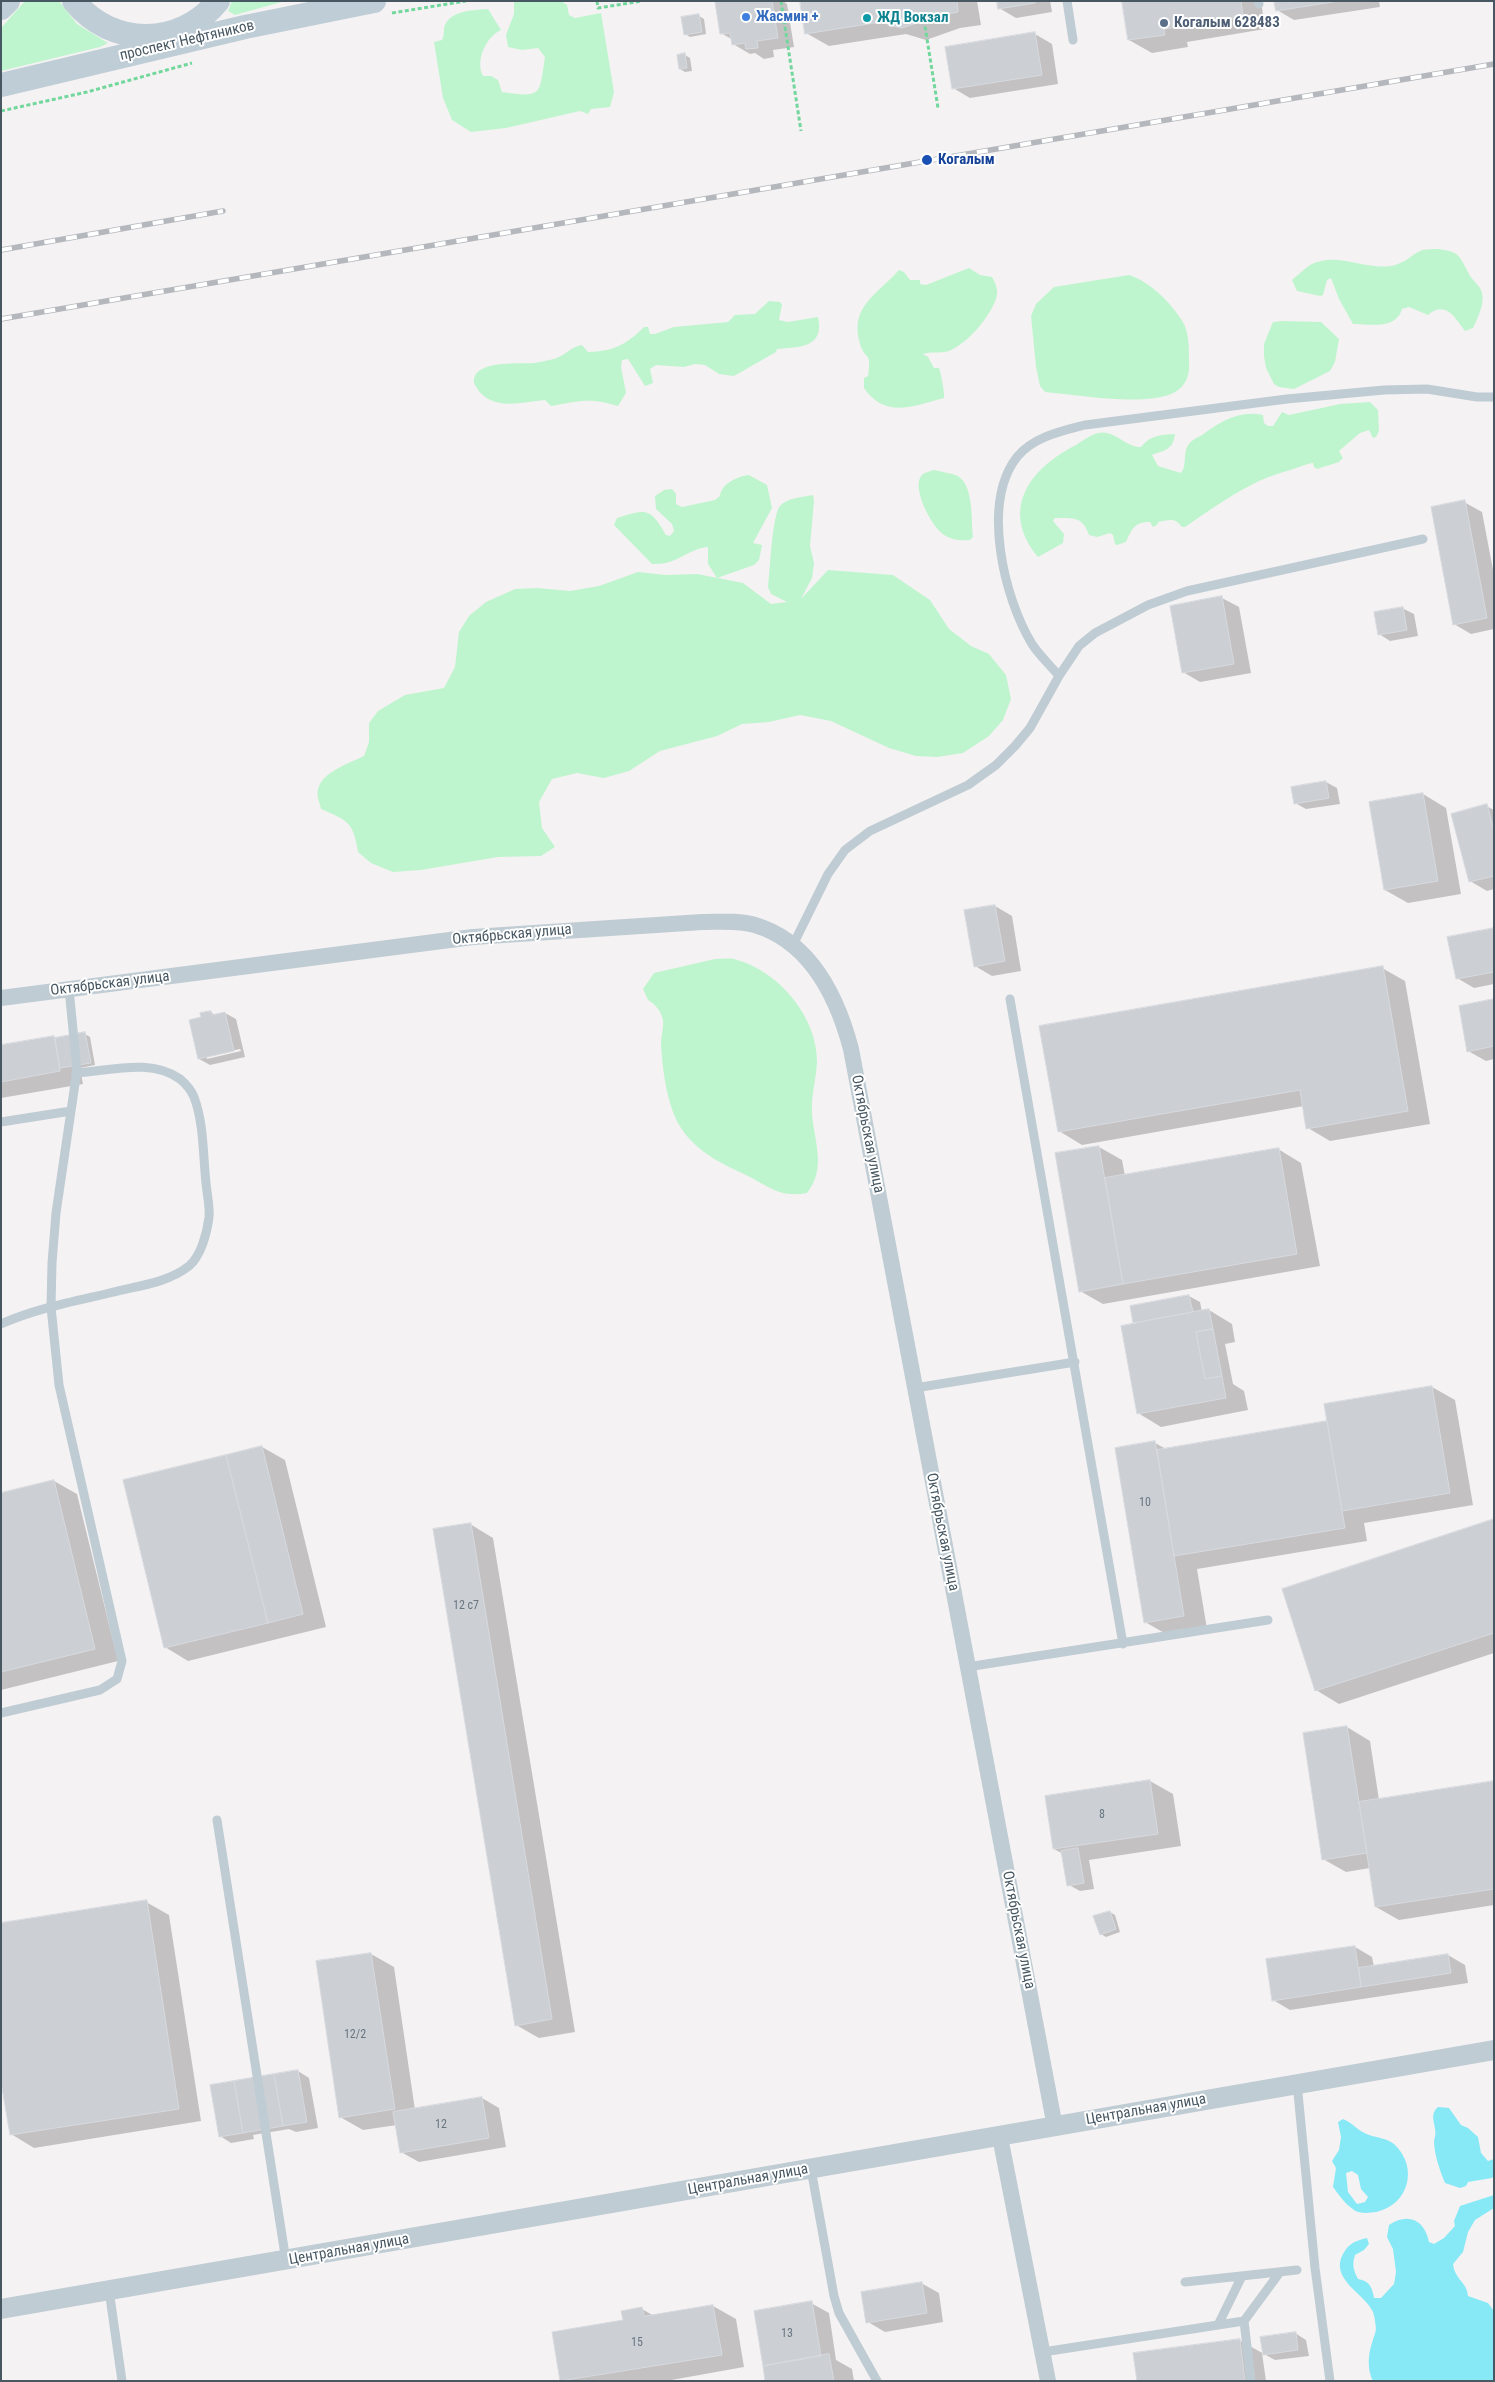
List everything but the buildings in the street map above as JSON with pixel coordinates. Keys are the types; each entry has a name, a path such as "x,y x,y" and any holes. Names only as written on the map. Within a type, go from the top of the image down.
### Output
{"main road":[{"path":"1,8 8,1"},
{"path":"74,1 98,23 120,33 144,37 245,27"},
{"path":"95,63 200,19 218,1"},
{"name":"проспект Нефтяников","path":"1,85 245,27 374,1"}],"street":[{"name":"Октябрьская улица","path":"1,998 473,937 559,930 734,922 755,925 793,945 816,968 831,992 843,1020 851,1049 1055,2126"},
{"name":"Центральная улица","path":"1,2309 1000,2138 1055,2126 1296,2083 1494,2050"},
{"path":"1000,2138 1048,2381"}],"lane":[{"path":"1067,1 1073,40"},
{"path":"1059,676 1033,645 1018,616 1004,569 997,531 998,501 1006,476 1018,456 1040,440 1062,431 1085,425 1287,399 1384,390 1427,389 1477,398 1494,397"},
{"path":"793,945 828,874 845,850 870,831 961,789 996,765 1030,728 1059,676 1079,646 1095,633 1160,600 1205,586 1423,539"},
{"path":"1,1713 100,1690 117,1679 122,1661 59,1385 51,1307 56,1212 76,1073 69,989"},
{"path":"1010,999 1123,1644"},
{"path":"1,1324 51,1307 159,1282 177,1274 191,1264 200,1250 209,1216 200,1125 194,1098 189,1088 179,1079 160,1069 141,1067 76,1073"},
{"path":"1,1122 71,1111"},
{"path":"915,1388 1075,1362"},
{"path":"967,1667 1268,1620"},
{"path":"217,1820 286,2261"},
{"path":"1296,2083 1330,2381"},
{"path":"811,2169 834,2296 839,2313 878,2381"},
{"path":"1185,2282 1297,2270"},
{"path":"1251,2381 1244,2321 1280,2272"},
{"path":"1218,2325 1242,2276"},
{"path":"109,2290 122,2381"},
{"path":"1043,2352 1244,2321"}],"path":[{"path":"597,1 598,8 642,1"},
{"path":"781,1 801,131"},
{"path":"924,20 938,108"}],"green space":[{"path":"25,1 59,1 77,24 108,43 100,47 1,71 1,28"},
{"path":"232,1 285,1 235,15 228,11"},
{"path":"514,1 561,1 567,5 569,15 575,18 601,13 614,92 610,107 591,109 588,114 580,111 506,128 471,132 452,120 443,98 434,42 442,40 444,28 448,20 458,14 488,9 501,30 491,38 483,50 480,63 483,76 491,76 498,80 502,92 532,94 540,86 545,57 538,48 522,50 508,47 506,35 514,14"},
{"path":"1438,249 1455,253 1481,290 1482,304 1473,328 1465,331 1454,316 1445,310 1440,309 1428,315 1409,307 1402,309 1399,316 1388,323 1374,325 1353,324 1339,299 1331,278 1327,280 1323,295 1320,296 1297,291 1292,280 1310,265 1320,261 1340,260 1371,266 1391,266 1422,250"},
{"path":"969,268 980,275 992,277 997,288 997,296 983,322 963,342 949,351 923,354 928,357 934,368 939,368 944,398 901,408 881,404 872,398 864,388 864,378 868,376 869,359 860,344 858,331 858,320 867,302 899,270 904,272 910,280 920,280 920,284 926,285"},
{"path":"1129,275 1137,278 1160,294 1183,322 1188,340 1189,365 1188,376 1184,384 1171,394 1144,399 1110,399 1045,392 1040,386 1036,367 1031,316 1036,304 1054,287"},
{"path":"769,301 780,302 782,305 779,320 788,322 818,317 818,335 808,344 794,348 777,349 776,352 734,376 719,374 705,365 695,364 684,367 656,365 650,369 653,383 645,386 628,359 622,360 621,367 626,393 618,406 592,401 577,401 551,406 545,400 505,404 487,398 474,383 475,375 488,366 509,363 535,363 554,359 582,345 588,352 605,350 625,343 644,327 648,327 650,334 655,334 674,327 728,322 735,315 755,314"},
{"path":"1273,322 1321,322 1339,339 1335,362 1330,371 1294,389 1279,387 1274,384 1266,368 1264,356 1264,344"},
{"path":"1370,402 1378,410 1379,431 1376,437 1373,438 1369,430 1360,433 1339,451 1343,458 1339,462 1317,469 1313,463 1274,475 1234,494 1185,527 1172,520 1158,522 1153,527 1150,522 1140,523 1134,527 1126,542 1117,545 1113,535 1110,533 1097,537 1089,535 1083,524 1076,519 1055,518 1053,521 1064,534 1063,543 1038,557 1027,540 1021,524 1021,508 1024,493 1032,480 1058,456 1095,434 1109,433 1130,444 1141,447 1148,440 1156,436 1175,434 1170,446 1152,455 1158,466 1181,473 1184,467 1186,450 1190,443 1216,425 1238,415 1263,415 1264,423 1268,426 1273,426 1282,412 1289,415 1340,404"},
{"path":"934,470 958,476 967,488 972,513 973,537 970,540 957,540 944,535 928,516 920,496 919,479 923,474"},
{"path":"749,475 767,485 772,508 753,543 762,545 759,560 754,565 717,578 708,564 708,547 701,548 676,560 652,564 614,525 617,518 641,512 651,515 656,519 666,535 670,536 674,531 672,524 656,509 655,496 664,490 672,489 676,494 676,504 682,507 715,500 720,496 723,488 731,481"},
{"path":"813,495 810,546 814,563 812,578 801,599 828,570 893,575 930,600 949,629 971,646 989,654 1006,675 1011,699 1003,720 989,736 963,753 937,757 916,756 889,748 831,721 800,715 769,722 742,724 717,736 660,751 629,771 604,778 577,773 552,779 539,802 542,828 555,847 541,856 498,857 421,870 393,872 371,863 358,852 354,834 348,823 321,809 317,795 320,784 330,773 364,756 369,742 369,723 378,711 405,695 444,688 455,667 459,632 469,616 486,602 515,589 537,588 570,591 599,586 638,572 666,575 697,574 743,583 771,604 787,602 771,594 768,587 777,511 787,501"},
{"path":"715,959 734,959 766,973 792,998 803,1013 811,1029 816,1046 817,1063 812,1107 818,1164 813,1184 807,1193 788,1194 774,1190 709,1155 687,1136 672,1109 666,1087 663,1063 661,1043 663,1020 659,1011 648,1000 643,989 654,973"}],"water":[{"path":"1438,2107 1449,2108 1461,2125 1468,2128 1478,2137 1481,2153 1488,2161 1494,2159 1494,2176 1492,2178 1468,2182 1466,2186 1460,2188 1445,2183 1434,2146 1433,2115"},
{"path":"1343,2119 1365,2134 1388,2140 1402,2153 1408,2174 1407,2184 1396,2202 1387,2208 1370,2213 1356,2211 1345,2202 1333,2187 1336,2168 1332,2161 1339,2150 1341,2137 1338,2122","holes":["1352,2171 1358,2175 1361,2189 1368,2197 1365,2202 1357,2204 1348,2192 1346,2173"]},
{"path":"1494,2195 1494,2208 1475,2220 1468,2232 1463,2252 1453,2264 1456,2274 1466,2287 1468,2296 1488,2303 1494,2311 1494,2381 1373,2381 1369,2357 1376,2330 1374,2316 1369,2305 1344,2279 1340,2263 1345,2250 1353,2243 1367,2238 1369,2244 1364,2250 1355,2255 1354,2270 1358,2279 1370,2285 1374,2298 1381,2298 1394,2284 1396,2272 1393,2249 1387,2237 1389,2225 1403,2219 1415,2220 1424,2228 1429,2242 1434,2244 1444,2238 1455,2226 1454,2221 1460,2206"}],"railway":[{"path":"1,319 1494,64"},
{"path":"1,250 223,211"}],"place":[{"name":"Жасмин +","path":"746,17"},
{"name":"ЖД Вокзал","path":"867,18"},
{"name":"Когалым 628483","path":"1164,23"},
{"name":"Когалым","path":"927,160"}]}
